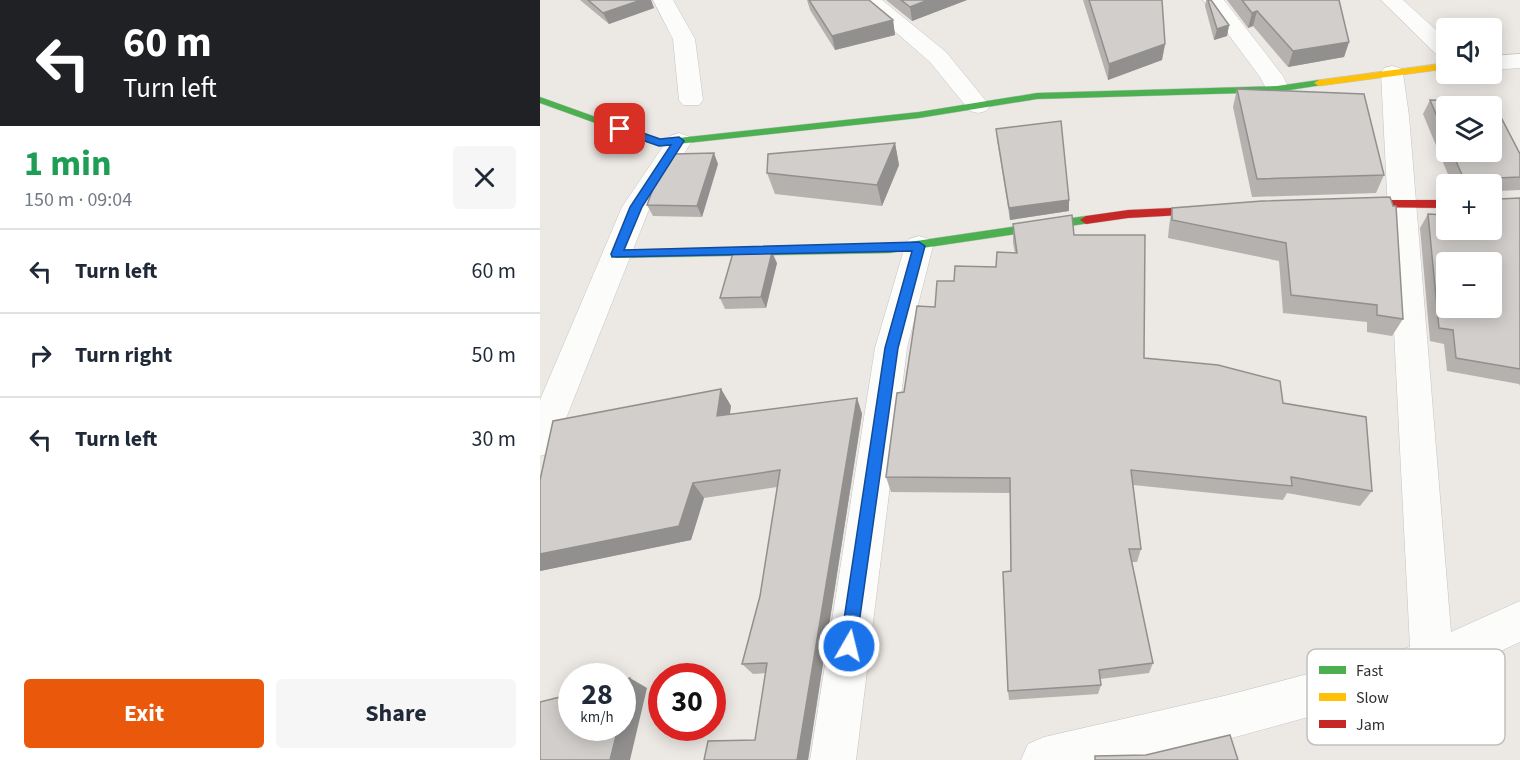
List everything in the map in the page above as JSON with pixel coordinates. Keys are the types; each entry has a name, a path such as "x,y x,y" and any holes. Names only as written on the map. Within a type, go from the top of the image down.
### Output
{"street":[{"path":"663,0 684,39 691,100"},
{"path":"869,0 938,57 978,106"},
{"path":"1213,0 1271,76 1277,89"},
{"path":"1391,0 1436,42"},
{"path":"1502,62 1520,61"},
{"path":"540,100 659,143 907,116 1038,96 1277,89 1436,67"},
{"path":"1392,73 1431,649"},
{"path":"540,441 636,207 679,141"},
{"path":"1333,204 1436,204"},
{"path":"616,254 919,246 1128,214 1230,209"},
{"path":"832,760 891,348 919,246"},
{"path":"1460,649 1520,621"},
{"path":"1044,760 1228,717 1307,696"}],"building":[{"path":"588,0 641,0 603,13"},
{"path":"809,0 869,0 893,20 832,36"},
{"path":"901,0 928,0 910,7"},
{"path":"1089,0 1162,0 1165,44 1109,64"},
{"path":"1208,0 1211,0 1229,25 1217,29"},
{"path":"1242,0 1339,0 1349,42 1293,51 1257,11 1252,13"},
{"path":"1237,89 1364,94 1384,175 1257,179"},
{"path":"1430,100 1436,100 1436,114"},
{"path":"1502,119 1520,154 1520,177 1502,178 1502,174 1462,174 1456,162 1502,162"},
{"path":"1061,121 1069,200 1009,208 996,129"},
{"path":"895,143 877,185 767,173 768,154"},
{"path":"714,153 697,206 647,205 656,181 674,154"},
{"path":"1390,197 1393,206 1396,206 1403,319 1377,315 1377,305 1291,295 1286,243 1172,220 1172,208 1262,201"},
{"path":"1520,198 1520,369 1456,358 1453,330 1439,328 1438,318 1502,318 1502,252 1436,252 1436,297 1428,214 1436,214 1436,240 1502,240 1502,199"},
{"path":"1072,215 1074,235 1145,235 1144,358 1218,365 1280,381 1283,403 1366,417 1372,491 1291,477 1292,486 1131,470 1141,549 1129,549 1153,663 1099,670 1101,685 1008,691 1003,572 1011,571 1010,478 886,477 897,393 904,392 917,306 935,307 937,281 954,281 955,266 996,267 997,252 1017,253 1013,224"},
{"path":"772,252 761,297 720,298 733,253"},
{"path":"721,389 717,416 857,398 797,760 704,760 708,741 755,740 767,663 742,664 760,596 780,470 693,483 679,526 540,554 540,480 553,421"},
{"path":"558,698 558,741 615,741 610,760 540,760 540,702"},
{"path":"1230,735 1238,760 1095,760 1095,756 1146,755"}],"traffic: fast":[{"path":"540,100 659,143 919,115 1037,96 1277,89 1319,83"},
{"path":"616,254 889,249 1086,220"}],"traffic: slow":[{"path":"1319,83 1436,67"}],"traffic: jam":[{"path":"1347,204 1436,204"},
{"path":"1086,220 1128,214 1215,210"}],"route":[{"path":"620,129 659,143 679,141 636,207 616,254 889,249 919,246 891,348 849,646"}]}
